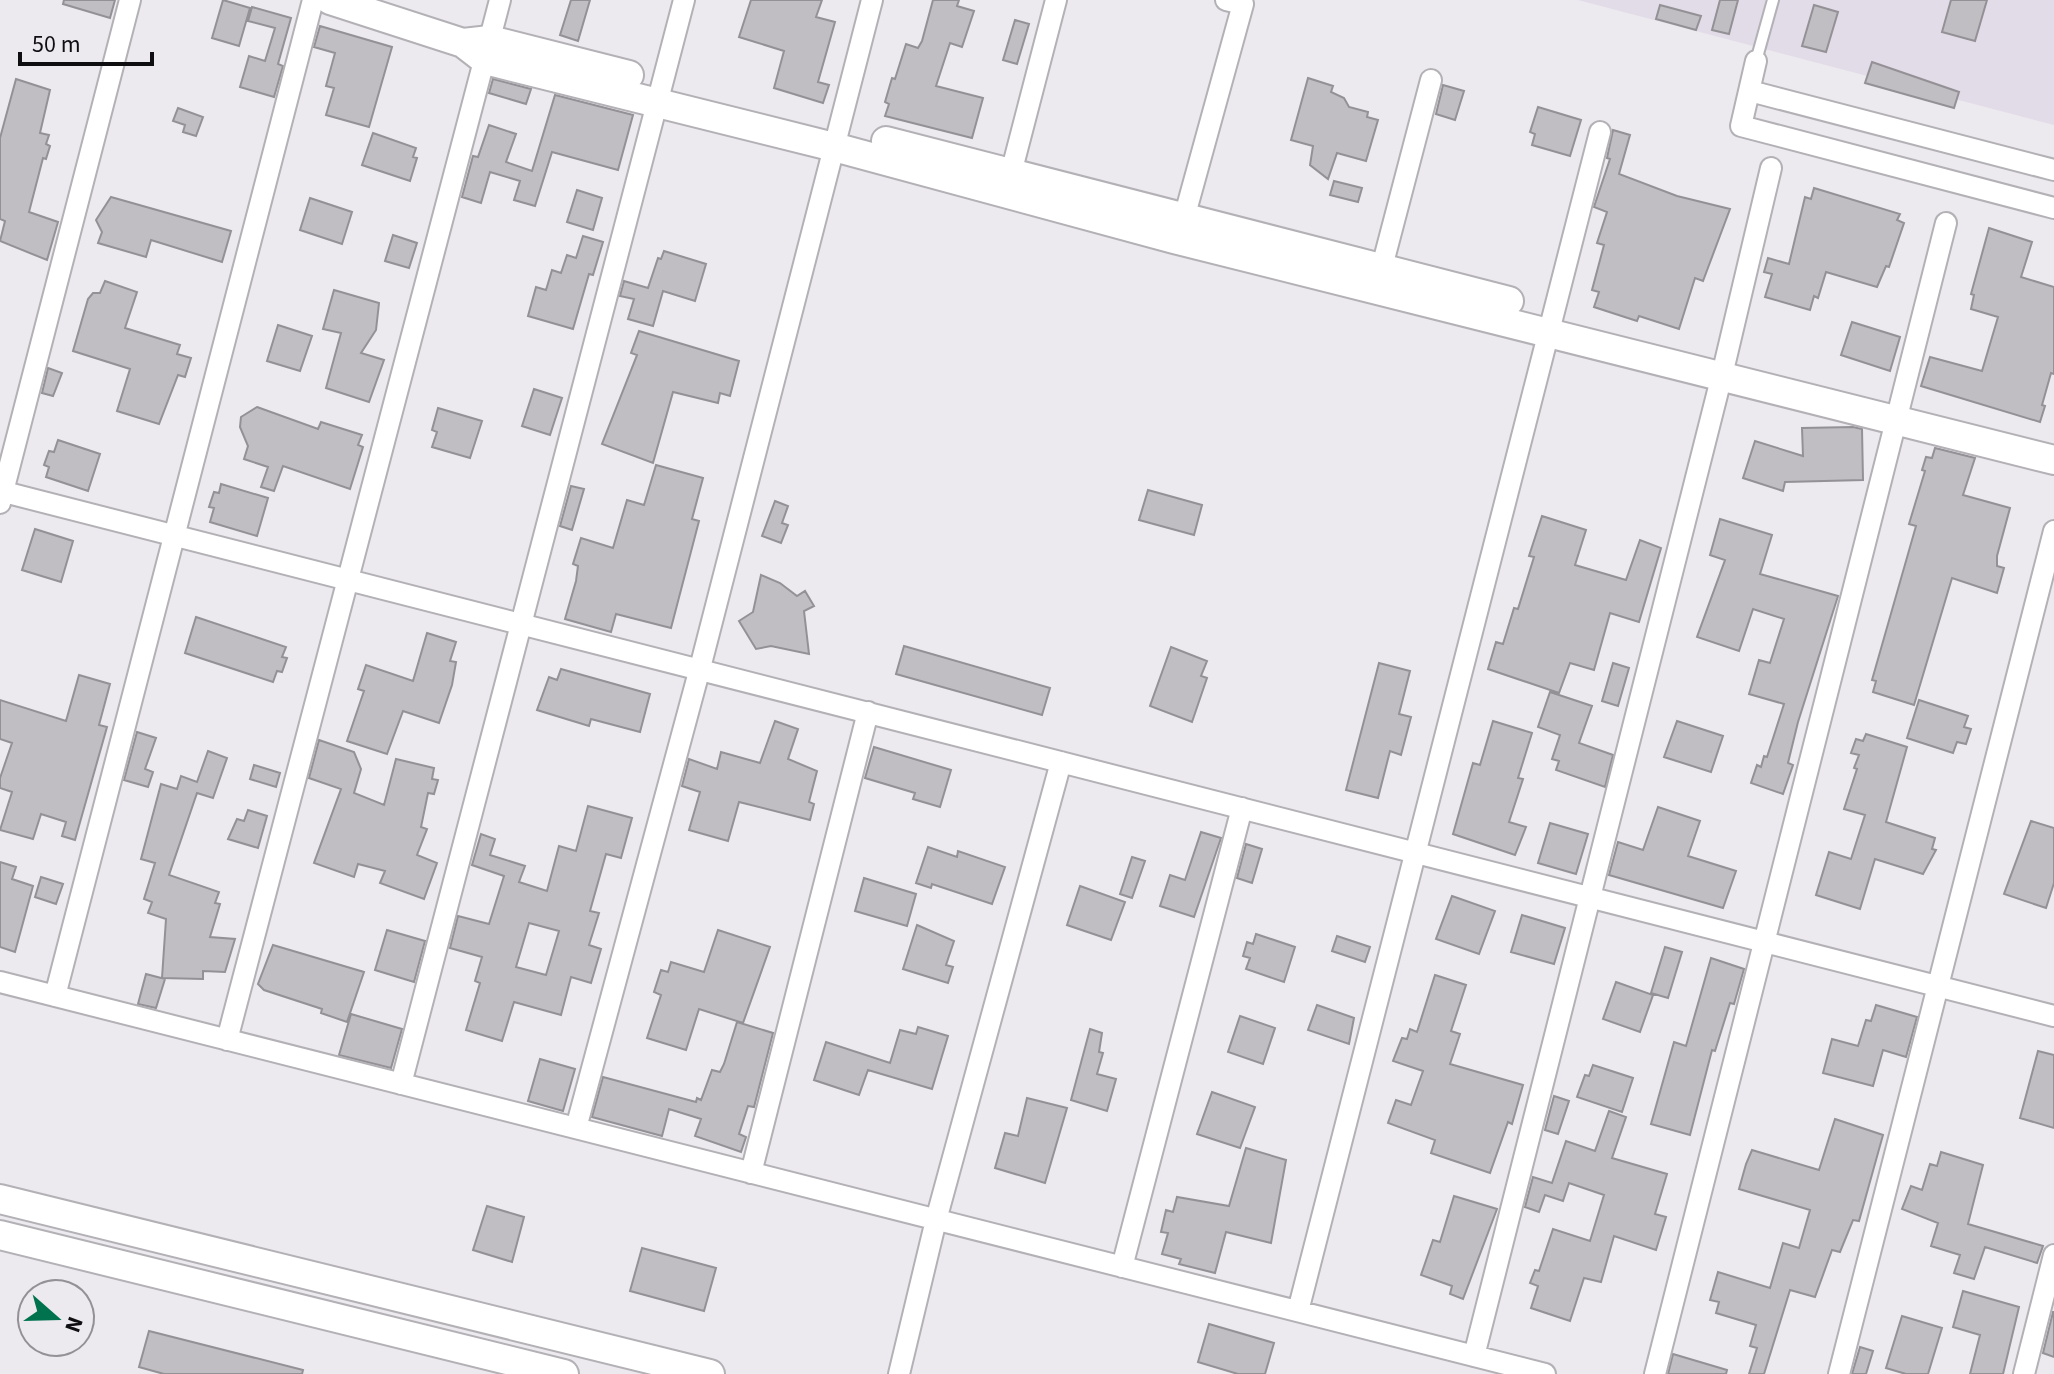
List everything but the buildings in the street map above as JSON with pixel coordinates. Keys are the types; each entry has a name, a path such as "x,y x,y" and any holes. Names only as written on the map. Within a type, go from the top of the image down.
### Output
{"main road":[{"path":"330,0 479,48 836,138 1174,239 1379,278"},
{"path":"836,138 1011,173 1184,218 1379,278 1900,411 2054,460"},
{"path":"1900,411 2054,440"},
{"path":"0,1199 710,1374"},
{"path":"0,1235 564,1374"}],"street":[{"path":"130,0 1,495 174,535 700,668 2054,1016"},
{"path":"55,996 313,0"},
{"path":"227,1040 347,579 479,48 500,0"},
{"path":"401,1084 684,0"},
{"path":"576,1128 700,668 872,0"},
{"path":"1011,173 1056,0"},
{"path":"1184,218 1243,4 1226,0"},
{"path":"1756,61 1741,126 2054,208"},
{"path":"1379,278 1431,80"},
{"path":"1750,91 2054,170"},
{"path":"1298,1311 1549,321 1600,132"},
{"path":"1474,1356 1725,366 1771,168"},
{"path":"1655,1374 1946,223"},
{"path":"1839,1374 2054,531"},
{"path":"751,1173 868,712"},
{"path":"899,1374 936,1220 1061,762"},
{"path":"1122,1267 1242,808"},
{"path":"0,982 1545,1374"},
{"path":"2024,1374 2054,1255"}],"lane":[{"path":"1756,61 1773,0"}],"shaded area":[{"path":"1578,0 2054,0 2054,125"}]}
